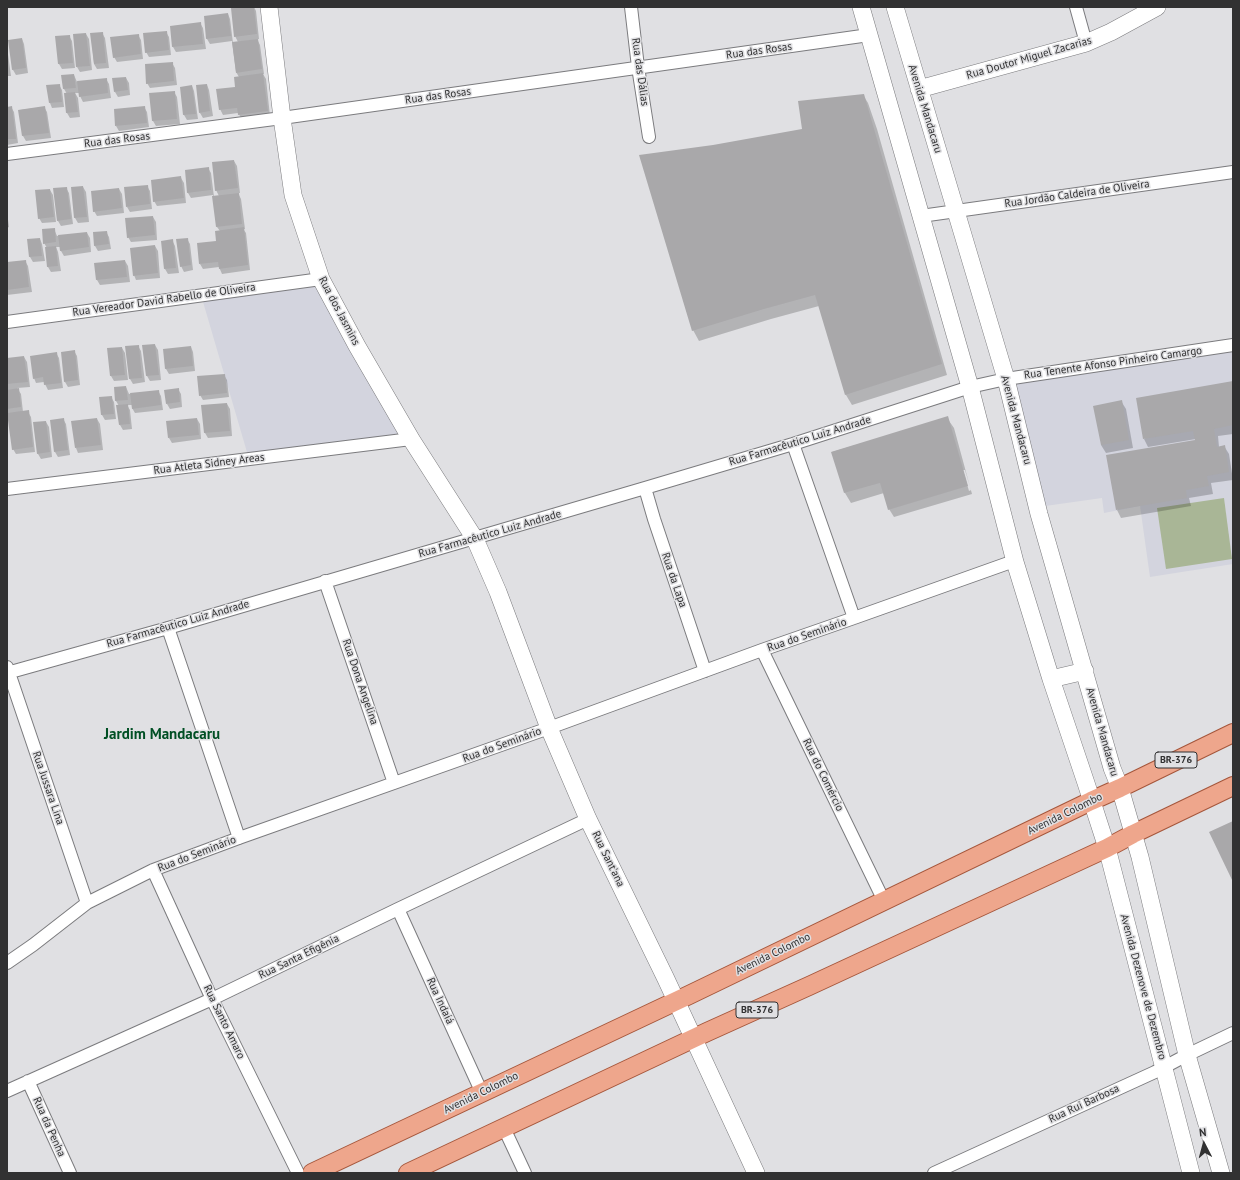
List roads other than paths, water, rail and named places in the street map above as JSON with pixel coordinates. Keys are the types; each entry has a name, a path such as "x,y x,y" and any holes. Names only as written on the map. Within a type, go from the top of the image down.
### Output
{"main road":[{"name":"Rua dos Jasmins","path":"270,7 282,118 293,195 321,279 357,346 411,439 475,539"},
{"path":"861,7 970,387 1014,561 1091,801"},
{"name":"Avenida Mandacaru","path":"895,7 1006,379 1039,514 1112,768 1120,788 1133,834"},
{"name":"Rua Doutor Miguel Zacarias","path":"919,89 1086,43 1111,32 1157,7"},
{"name":"Rua Sant'ana","path":"475,539 498,592 549,728 588,819 676,1001 756,1173"},
{"path":"1051,679 1085,671"},
{"name":"Avenida Colombo","path":"312,1173 676,1001 1120,788 1233,732"},
{"name":"BR-376","path":"408,1173 693,1038 816,983 1107,848 1233,786"},
{"name":"Avenida Dezenove de Dezembro","path":"1091,801 1107,848 1191,1173"},
{"path":"1133,834 1187,1055 1221,1173"}],"street":[{"name":"Rua das Dálias","path":"631,7 638,68 649,137"},
{"path":"1076,7 1086,43"},
{"name":"Rua das Rosas","path":"7,154 282,118 869,35"},
{"name":"Rua Jordão Caldeira de Oliveira","path":"921,216 1233,172"},
{"name":"Rua Vereador David Rabello de Oliveira","path":"7,322 321,279"},
{"name":"Rua Tenente Afonso Pinheiro Camargo","path":"970,387 1006,379 1233,345"},
{"name":"Rua Farmacêutico Luiz Andrade","path":"8,671 168,628 475,539 793,444 970,387"},
{"name":"Rua Atleta Sidney Areas","path":"7,489 411,439"},
{"path":"793,444 854,618"},
{"name":"Rua da Lapa","path":"645,488 705,672"},
{"name":"Rua do Seminário","path":"7,962 33,945 87,903 153,870 705,672 762,650 1014,561"},
{"name":"Rua Dona Angelina","path":"326,581 394,783"},
{"path":"168,628 239,838"},
{"name":"Rua do Comércio","path":"762,650 884,901"},
{"name":"Rua Jussara Lina","path":"8,671 87,903"},
{"name":"Rua Santa Efigênia","path":"7,1091 212,1000 398,909 588,819"},
{"name":"Rua Santo Amaro","path":"153,870 212,1000 298,1173"},
{"name":"Rua Indaiá","path":"398,909 482,1093"},
{"name":"Rua Rui Barbosa","path":"934,1173 1164,1068 1233,1033"},
{"name":"Rua da Penha","path":"28,1081 70,1173"},
{"path":"504,1128 525,1173"}],"district":[{"name":"Jardim Mandacaru","path":"162,735"}]}
